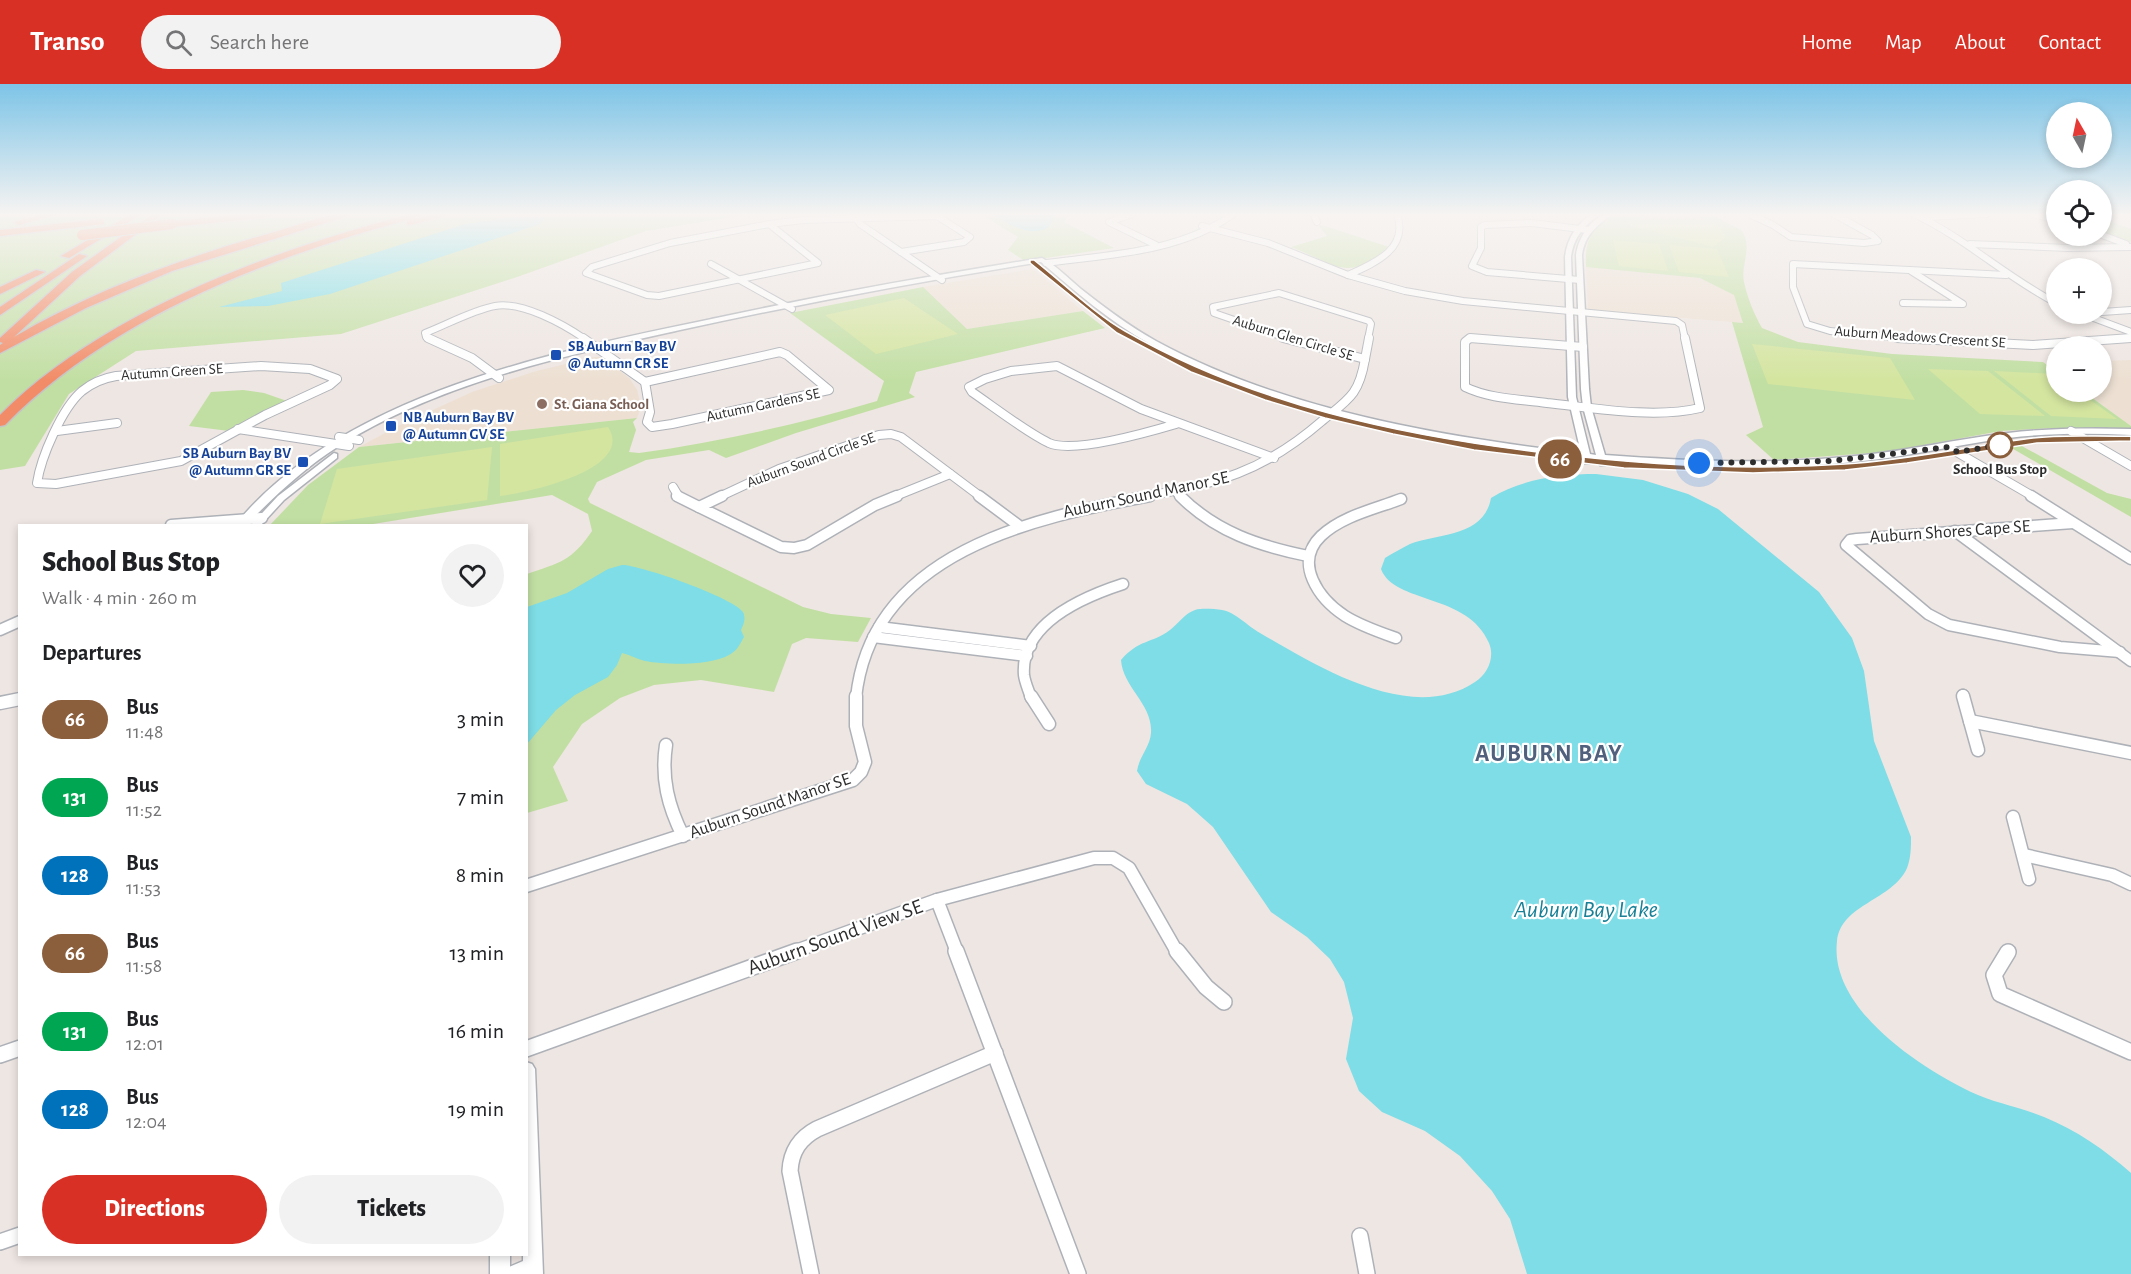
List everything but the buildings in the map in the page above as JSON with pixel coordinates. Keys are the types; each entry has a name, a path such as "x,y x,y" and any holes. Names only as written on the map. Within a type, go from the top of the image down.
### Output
{"highway":[{"path":"0,291 25,281 44,270"},
{"path":"0,312 65,270"},
{"path":"0,344 81,270"},
{"path":"0,350 118,290 171,270"},
{"path":"0,422 38,386 97,346 163,307 248,270"},
{"path":"97,346 183,303 265,270"}],"street":[{"path":"588,270 586,272 652,296 800,270"},
{"path":"721,270 789,307"},
{"path":"926,270 940,279"},
{"path":"195,524 259,521 299,482 348,442 405,409 497,376 600,349 789,307 999,270"},
{"path":"1048,270 1116,320 1174,354 1249,385 1331,413 1436,441 1602,460 1793,463 1861,459 2006,436 2071,431 2131,432"},
{"path":"1335,270 1425,295 1665,319 1680,323 1700,406 1698,410 1573,406 1480,394 1470,391 1465,386 1465,342 1470,338 1583,347"},
{"path":"1348,275 1359,270"},
{"path":"1481,270 1486,272 1580,280"},
{"path":"1568,270 1573,406 1587,459"},
{"path":"1580,270 1587,407 1602,460"},
{"name":"Auburn Meadows Crescent SE","path":"1792,270 1793,287 1807,324 1825,330 1910,339 2012,343 2067,343 2131,338"},
{"name":"Auburn Meadows Crescent SE","path":"1890,270 2006,275"},
{"path":"2000,270 2046,297"},
{"path":"1903,303 1963,304 1910,271"},
{"name":"Auburn Glen Circle SE","path":"1331,413 1358,387 1365,359 1371,324 1363,319 1279,293 1266,294 1211,309 1225,318 1269,334 1365,359"},
{"path":"497,376 458,350 426,337 425,333 494,306 511,305 550,319 600,349 645,382"},
{"path":"2112,311 2131,310"},
{"path":"2110,324 2131,332"},
{"name":"Autumn Gardens SE","path":"780,352 787,355 829,390 652,427 647,422 650,404 645,382 780,352"},
{"name":"Autumn Green SE","path":"280,366 312,369 336,377 336,381 330,385 249,423 188,459 177,462 56,484 40,485 36,480 57,431 78,394 94,382 112,376 280,366"},
{"path":"1176,424 1127,437 1068,447 1058,446 972,392 969,387 974,383 1011,373 1040,366 1054,366 1119,399 1176,424 1274,458"},
{"path":"238,429 338,444 359,440 423,408 497,376"},
{"name":"Auburn Sound Manor SE","path":"528,885 847,783 858,776 865,762 856,721 857,684 862,662 876,632 900,600 939,565 975,544 1018,525 1075,510 1175,491 1232,476 1274,458 1300,440 1331,413"},
{"path":"57,431 117,423"},
{"path":"249,423 348,442"},
{"path":"2071,431 2131,466"},
{"name":"Auburn Sound Circle SE","path":"699,507 779,468 886,434 901,437 1018,525"},
{"path":"1602,460 1700,470 1797,469 1907,461 2021,442 2082,438 2131,439"},
{"path":"243,522 286,480 338,444"},
{"path":"1948,447 2131,559"},
{"path":"673,487 678,497 781,547 794,548 807,545 875,505 950,474"},
{"path":"1175,491 1204,519 1222,530 1261,546 1308,556"},
{"path":"1396,638 1350,620 1325,601 1309,573 1308,556 1315,543 1332,529 1401,499"},
{"name":"Auburn Shores Cape SE","path":"2073,523 1857,539 1850,540 1846,545 1928,614 1949,626 2060,647 2120,652"},
{"path":"1955,531 2131,661"},
{"path":"1049,724 1036,711 1023,681 1029,651 1047,623 1067,606 1093,593 1123,584"},
{"path":"0,630 18,622"},
{"path":"876,632 1029,651"},
{"path":"1963,695 1978,750"},
{"path":"0,703 18,699"},
{"path":"1970,721 2131,753"},
{"path":"666,745 663,776 665,795 683,836"},
{"path":"2013,816 2029,879"},
{"path":"2024,855 2112,875 2131,884"},
{"path":"937,900 1094,858 1113,858 1130,868 1179,955 1206,987 1224,1002"},
{"name":"Auburn Sound View SE","path":"528,1048 937,900 1078,1274"},
{"path":"2008,952 1994,975 2000,994 2131,1052"},
{"path":"0,1054 18,1049"},
{"path":"811,1274 790,1171 791,1156 801,1139 817,1129 995,1053"},
{"path":"512,1274 533,1270 528,1126"},
{"path":"0,1242 18,1236"},
{"path":"1360,1236 1367,1274"},
{"path":"500,1256 500,1274"}],"shaded area":[{"path":"1034,270 1083,311 967,329 923,287"},
{"path":"1586,270 1612,270 1700,278 1734,295 1743,323 1588,310"},
{"name":"St. Giana School","path":"594,357 603,357 630,379 637,390 641,407 637,418 359,447 398,426 472,392 533,372"},
{"path":"2131,360 2131,426 2098,402 2112,402 2112,361"}],"green space":[{"path":"0,270 538,270 341,334 136,351 69,394 25,466 0,470"},
{"path":"1612,270 1744,270 1747,294 1762,328 1798,342 1892,354 2043,362 2046,364 2046,402 2098,402 2131,426 2131,429 2052,428 2001,431 1885,452 1774,460 1746,435 1763,427 1732,322 1743,323 1734,295 1700,278"},
{"path":"1678,270 1726,270 1729,277 1679,272"},
{"path":"923,287 967,329 1083,311 1105,328 916,372 909,393 915,397 796,433 726,458 709,450 646,460 597,482 588,499 590,503 803,607 831,614 871,618 858,642 806,638 792,644 774,692 701,680 654,685 620,698 582,724 553,767 568,801 528,813 528,574 564,560 578,549 592,531 588,514 552,495 373,524 271,524 308,485 359,447 637,418 633,422 636,430 629,452 639,453 759,432 877,401 884,381 790,313"},
{"path":"904,298 958,334 876,354 825,315"},
{"path":"1752,344 1890,358 1915,400 1768,384"},
{"path":"1928,369 1988,371 2045,416 1980,414"},
{"path":"1994,371 2046,374 2046,402 2093,402 2117,419 2051,416"},
{"path":"243,390 264,393 287,401 229,431 189,426 211,392"},
{"path":"608,427 612,442 606,456 593,467 553,484 500,496 500,444"},
{"path":"2020,445 2107,493 2131,499 2131,517 2008,446"},
{"path":"492,447 487,500 320,524 337,469"}],"water":[{"path":"323,270 403,270 330,294 268,306 219,307 282,291 281,283"},
{"name":"Auburn Bay Lake","path":"1596,474 1643,480 1688,494 1718,509 1819,592 1852,638 1864,671 1874,741 1911,841 1907,868 1900,879 1891,888 1857,910 1841,929 1837,941 1838,966 1847,989 1862,1012 1882,1032 1927,1067 1980,1096 2056,1122 2079,1134 2131,1173 2131,1274 1527,1274 1510,1219 1492,1191 1460,1156 1425,1131 1382,1112 1359,1091 1346,1059 1353,1018 1344,982 1330,959 1307,937 1271,912 1213,827 1187,804 1146,784 1137,771 1150,738 1150,723 1143,705 1127,679 1121,660 1134,648 1170,630 1195,610 1227,611 1309,661 1365,686 1394,694 1422,697 1450,694 1480,679 1489,665 1491,648 1479,627 1465,615 1415,595 1389,580 1381,569 1385,558 1410,544 1459,532 1470,527 1487,511 1491,498 1515,486 1555,477"},
{"path":"622,565 648,570 723,599 743,612 744,621 741,630 744,637 729,655 700,663 654,662 622,653 608,677 575,695 556,710 528,743 528,607 567,593 608,569"}],"bus line":[{"name":"66","path":"1041,270 1120,331 1154,351 1242,389 1328,416 1393,432 1519,454 1690,469 1797,469 1907,461 2037,440 2131,439"}],"place":[{"name":"SB Auburn Bay BV @ Autumn CR SE","path":"556,355"},
{"name":"St. Giana School","path":"542,404"},
{"name":"NB Auburn Bay BV @ Autumn GV SE","path":"391,426"},
{"name":"School Bus Stop","path":"2000,445"},
{"name":"SB Auburn Bay BV @ Autumn GR SE","path":"303,462"}],"district":[{"name":"AUBURN BAY","path":"1549,754"}],"route":[{"path":"1699,463 1757,464 1832,461 1948,447 1958,452 2005,444 2000,445"}]}
